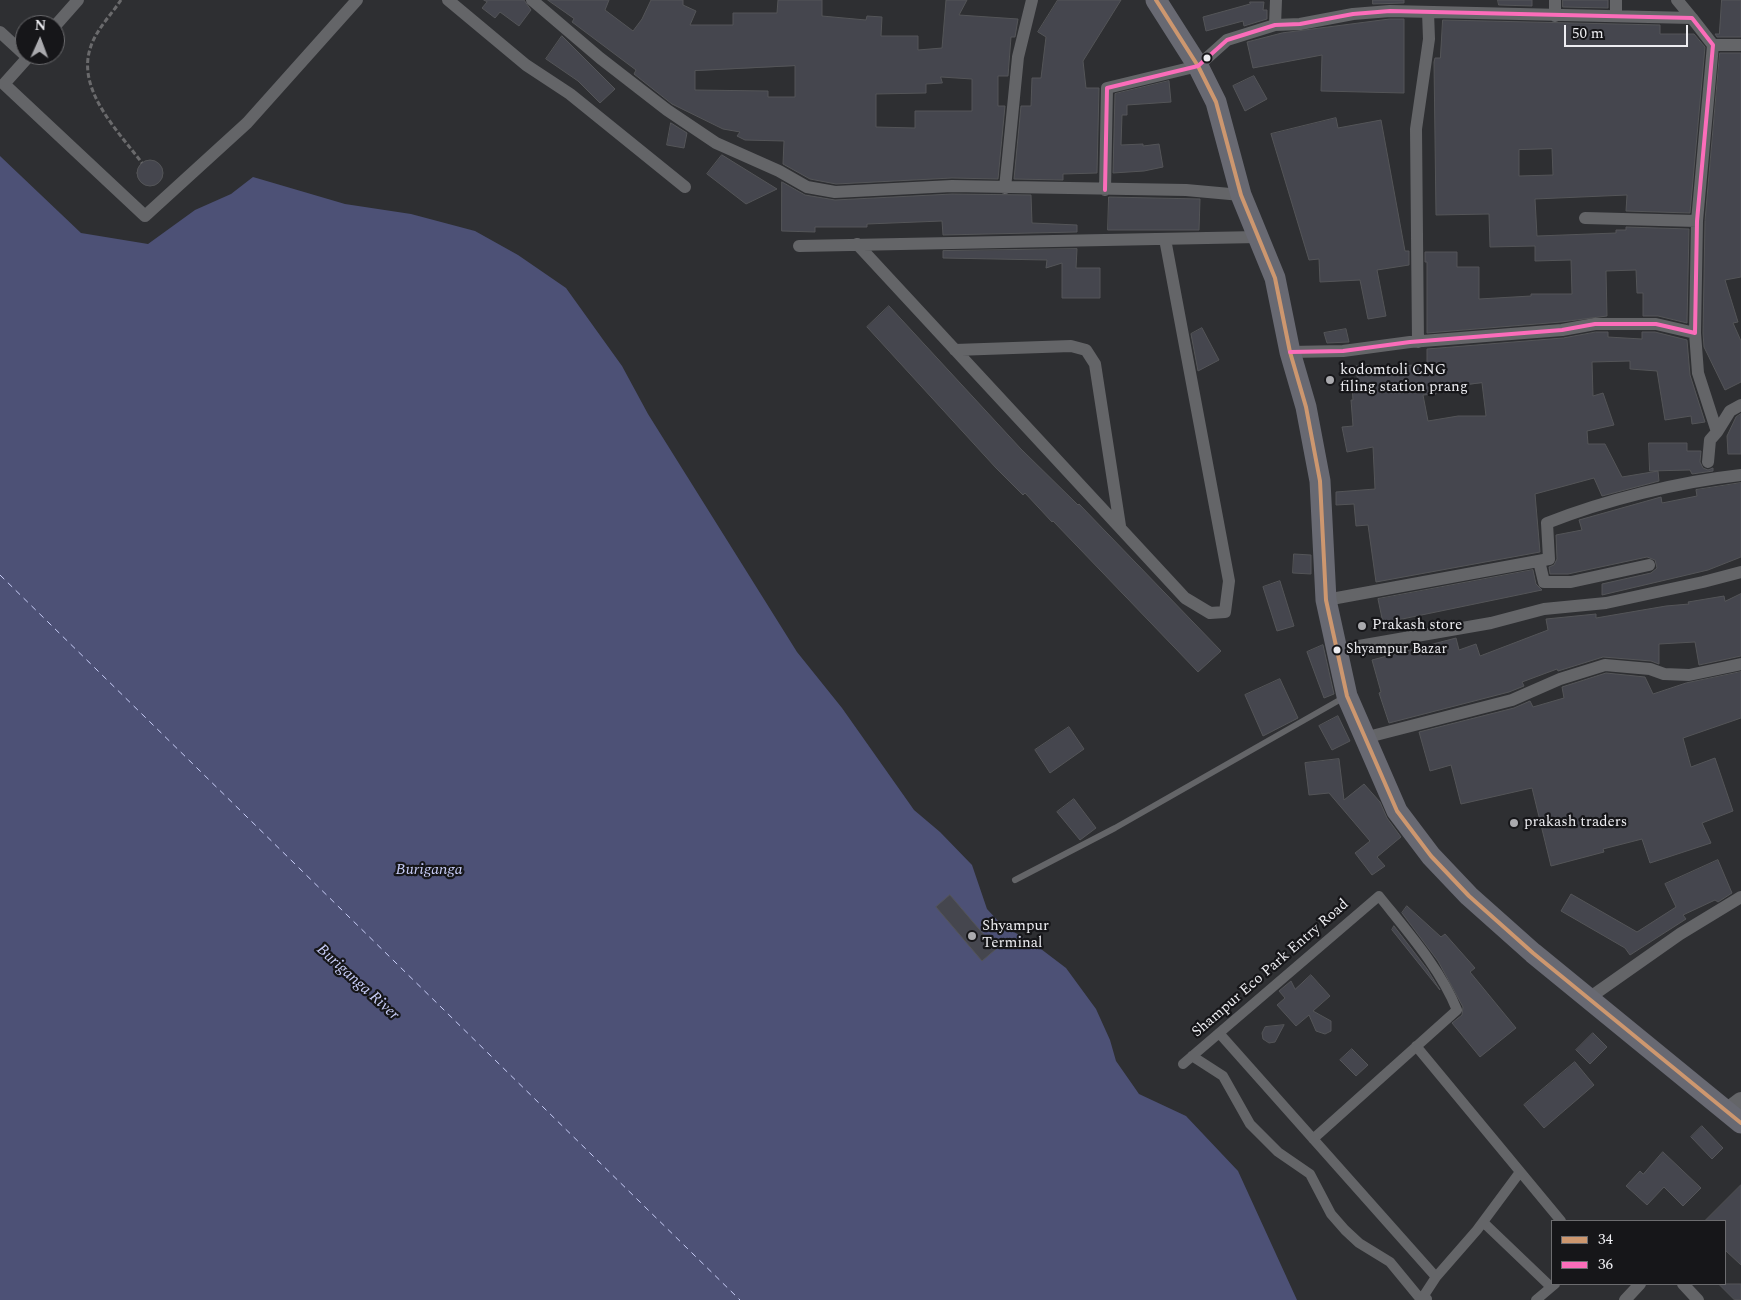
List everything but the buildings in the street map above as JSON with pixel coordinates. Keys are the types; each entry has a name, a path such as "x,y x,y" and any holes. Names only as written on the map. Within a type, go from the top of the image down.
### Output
{"highway":[{"path":"1156,0 1198,66 1216,102 1241,195 1275,278 1290,352 1306,407 1320,481 1326,600 1336,650 1347,696 1396,811 1431,856 1469,896 1518,940 1589,998 1737,1112"}],"street":[{"path":"65,15 78,0"},
{"path":"20,65 4,84 145,216 247,123 357,0"},
{"path":"448,0 526,65 570,94 685,187"},
{"path":"532,0 600,58 667,110 716,143 779,171 807,187 835,192 952,186 1186,190 1241,195"},
{"path":"1006,188 1018,56 1032,0"},
{"path":"1275,25 1276,0"},
{"path":"1554,16 1555,0"},
{"path":"1616,0 1616,16"},
{"path":"1677,0 1713,45 1697,221 1695,333 1698,373 1716,432"},
{"path":"1105,190 1106,88 1198,66 1227,40 1275,25 1300,24 1363,13 1434,8 1554,16 1692,18"},
{"path":"1418,342 1416,129 1434,8"},
{"path":"0,32 15,45"},
{"path":"1713,45 1741,45"},
{"path":"1585,218 1697,221"},
{"path":"799,246 1258,237"},
{"path":"857,244 1185,598 1210,613 1225,612 1229,581 1165,239"},
{"path":"1290,352 1343,351 1418,342 1562,330 1595,324 1656,324 1695,333"},
{"path":"954,350 1071,346 1086,350 1095,364 1120,526"},
{"path":"1708,462 1710,440 1730,412 1741,404"},
{"path":"1326,600 1456,578 1549,559 1547,523 1580,510 1637,495 1741,475"},
{"path":"1539,561 1544,582 1572,582 1648,565"},
{"path":"1336,650 1491,623 1544,609 1606,603 1741,572"},
{"path":"1364,738 1512,700 1560,679 1605,665 1650,669 1664,674 1689,675 1741,664"},
{"name":"Shampur Eco Park Entry Road","path":"1182,1064 1379,896 1411,936 1450,992 1457,1010 1416,1046"},
{"path":"1589,998 1680,934 1741,897"},
{"path":"1219,1033 1436,1277"},
{"path":"1313,1139 1416,1046 1560,1220"},
{"path":"1192,1056 1223,1076 1250,1124 1278,1152 1310,1174 1331,1214 1345,1230 1359,1243 1390,1262 1418,1296 1424,1299 1436,1277 1483,1222 1520,1172"},
{"path":"1483,1222 1551,1283"},
{"path":"1536,1300 1553,1285"},
{"path":"1624,1300 1639,1285"},
{"path":"1684,1285 1698,1300"}],"lane":[{"path":"1015,880 1115,828 1347,696"}],"path":[{"path":"121,0 90,48 88,62 90,88 113,125 142,163"}],"water":[{"name":"Buriganga","path":"0,156 81,233 148,244 195,210 231,194 253,177 345,204 411,214 475,231 518,255 566,288 622,366 648,414 797,652 842,708 914,810 940,832 972,865 987,909 1000,923 1041,949 1066,968 1096,1009 1110,1040 1116,1061 1139,1094 1186,1116 1238,1171 1297,1300 0,1300"}],"ferry route":[{"path":"0,575 740,1300"}],"transit line":[{"name":"34","path":"1156,0 1198,66 1216,102 1241,195 1275,278 1290,352 1306,407 1320,481 1326,600 1347,696 1397,811 1431,856 1469,896 1533,953 1741,1123"},
{"name":"36","path":"1105,190 1107,88 1198,66 1227,40 1275,25 1300,24 1353,14 1390,11 1692,18 1713,45 1697,221 1695,333 1656,324 1595,324 1562,330 1410,342 1343,351 1290,352"}],"place":[{"name":"kodomtoli CNG filing station prang","path":"1330,380"},
{"name":"Prakash store","path":"1362,626"},
{"name":"Shyampur Bazar","path":"1337,650"},
{"name":"prakash traders","path":"1514,823"},
{"name":"Shyampur Terminal","path":"972,936"}],"water label":[{"name":"Buriganga River","path":"357,983"}]}
